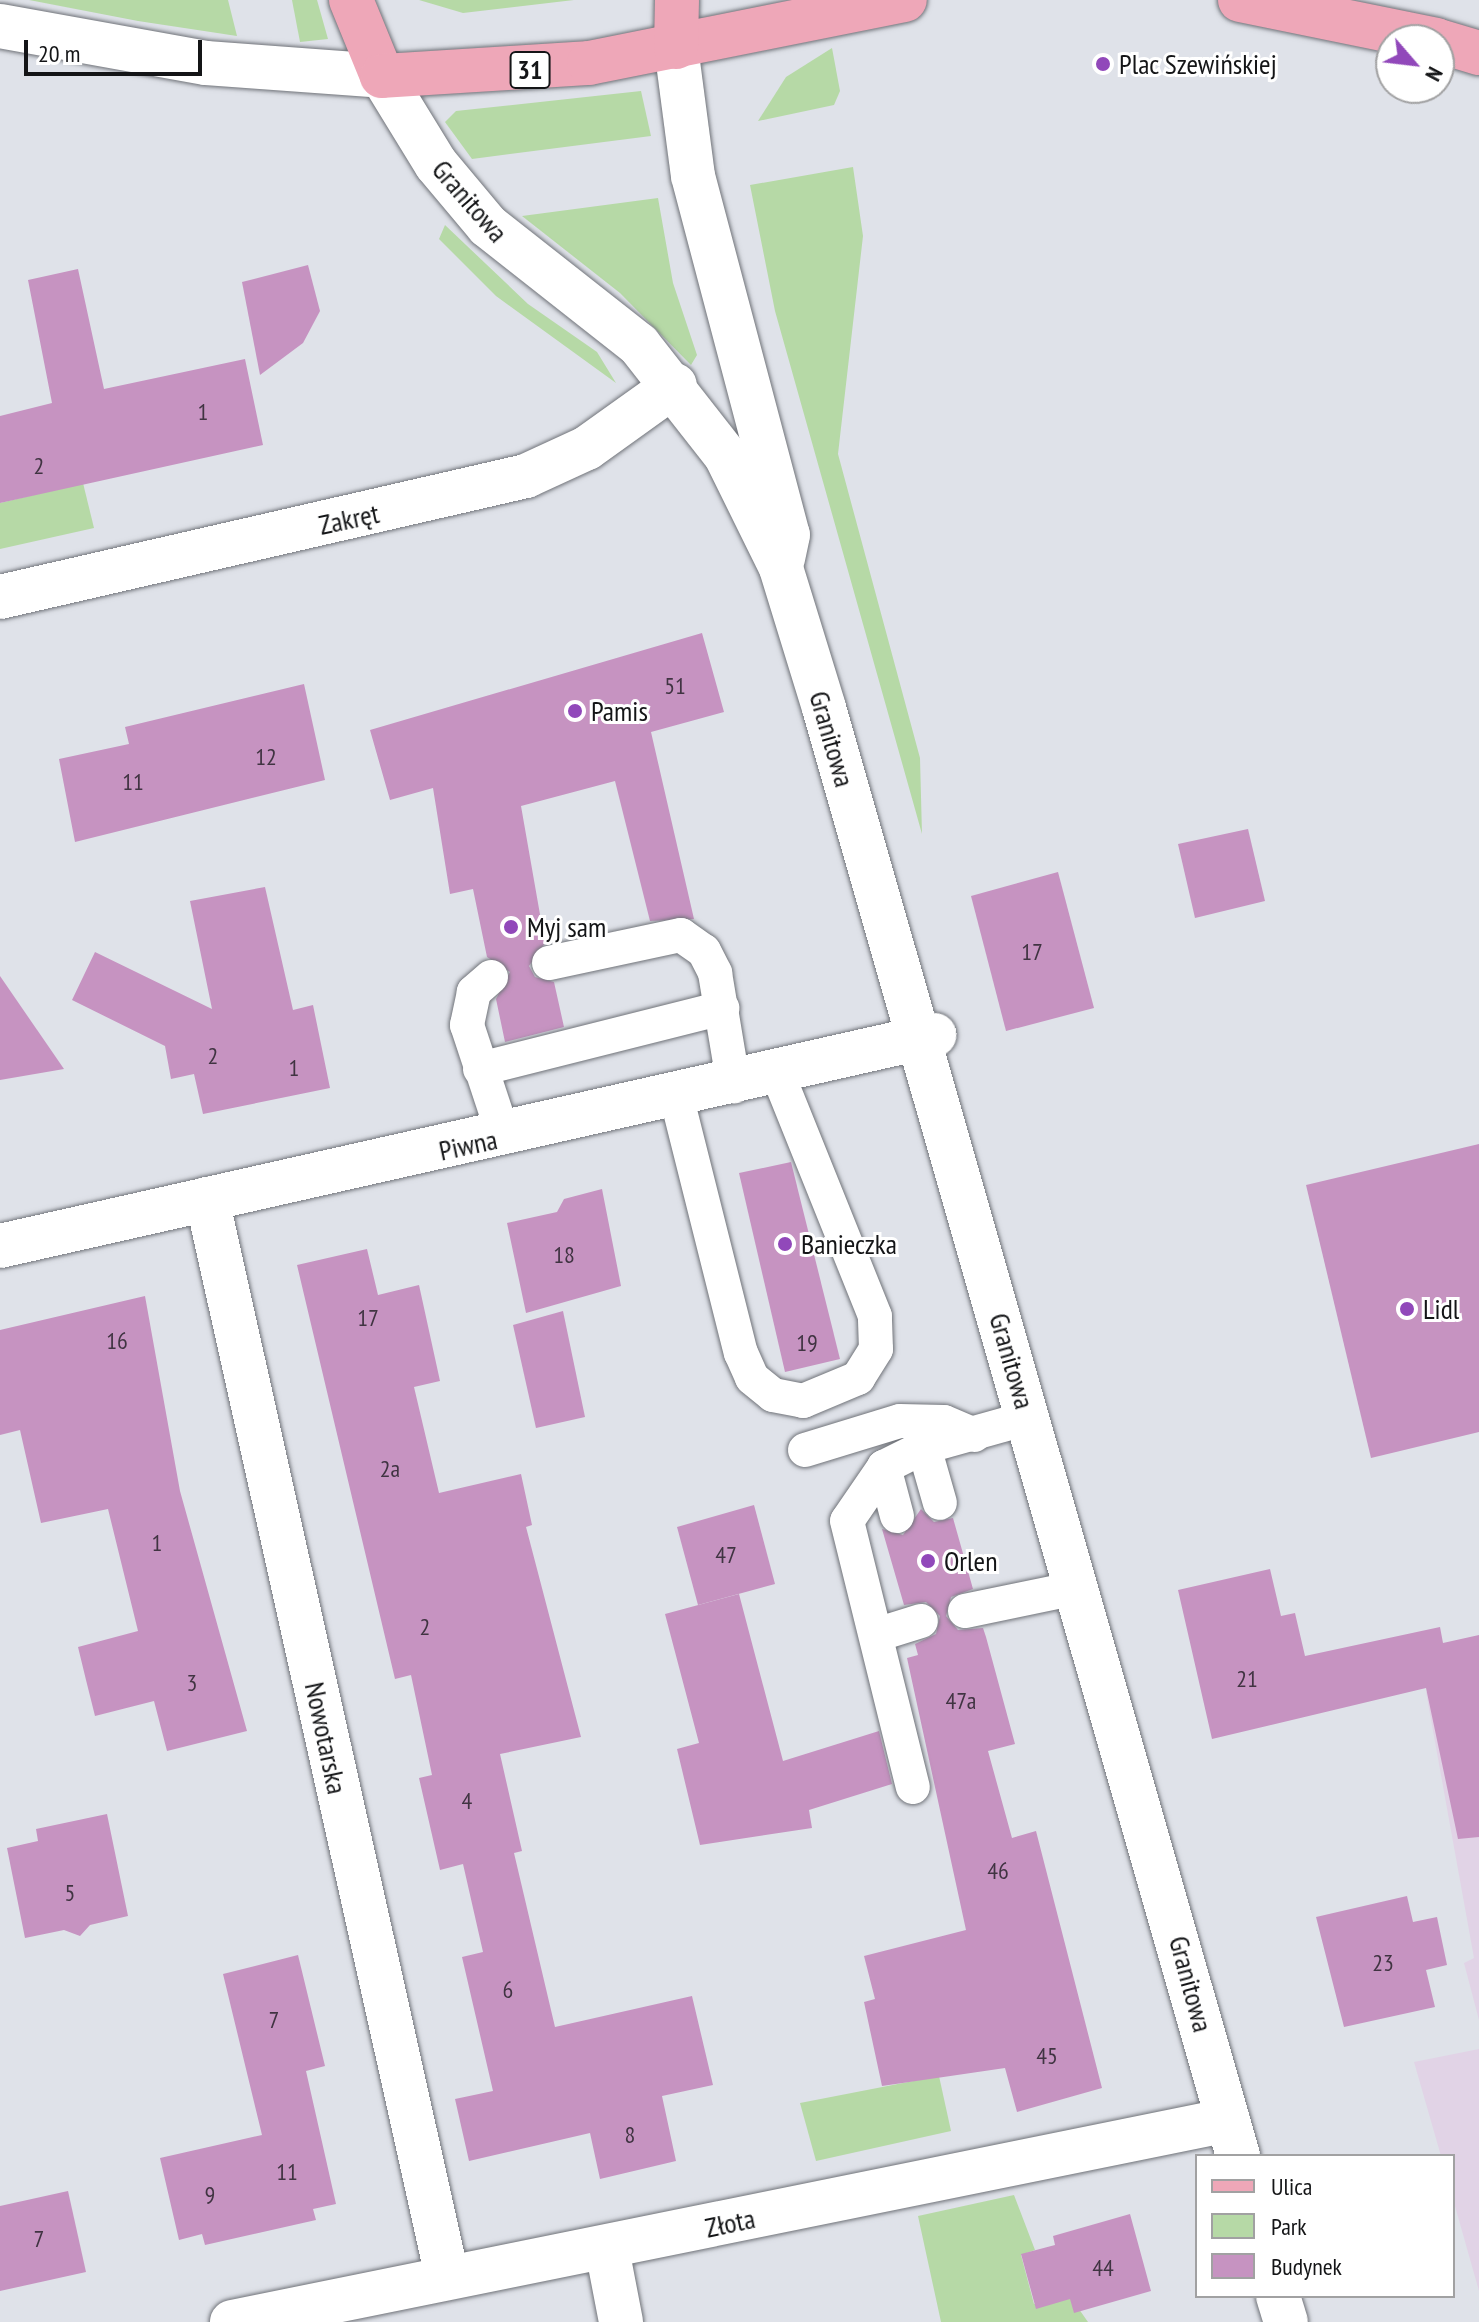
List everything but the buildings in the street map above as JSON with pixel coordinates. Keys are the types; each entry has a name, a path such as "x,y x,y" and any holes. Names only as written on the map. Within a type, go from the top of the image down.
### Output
{"main road":[{"path":"351,0 382,76"},
{"path":"676,47 677,0"},
{"name":"31","path":"382,76 519,71 676,47 905,0"},
{"path":"1240,0 1375,27"},
{"path":"1455,45 1479,53"}],"street":[{"path":"0,26 206,63 382,76"},
{"name":"Granitowa","path":"676,47 702,219 788,535 781,568"},
{"name":"Granitowa","path":"382,76 436,164 488,226 639,345 675,385 726,456 781,568 927,1038 1028,1418 1233,2138"},
{"name":"Zakręt","path":"0,597 526,476 587,448 675,385"},
{"name":"Piwna","path":"0,1246 677,1099 927,1038"},
{"name":"Nowotarska","path":"207,1199 447,2276"},
{"name":"Złota","path":"232,2322 447,2276 1233,2138"},
{"path":"607,2249 621,2322"},
{"path":"1279,2298 1286,2322"}],"lane":[{"path":"549,963 681,935 704,951 722,1008 734,1086"},
{"path":"491,977 474,992 467,1025 480,1069 498,1101 504,1137"},
{"path":"480,1069 722,1008"},
{"path":"677,1099 741,1353 752,1378 773,1395 803,1401 858,1378 876,1349 875,1316 778,1075"},
{"path":"913,1787 847,1521 884,1467 924,1447 1028,1418"},
{"path":"805,1450 900,1421 944,1422 974,1435"},
{"path":"924,1447 940,1503"},
{"path":"884,1467 897,1516"},
{"path":"967,1603 1076,1588"},
{"path":"876,1635 921,1621"}],"shaded area":[{"path":"1479,1681 1479,2020 1464,1963 1474,1958 1426,1692"},
{"path":"1479,2049 1479,2291 1455,2206 1455,2154 1440,2154 1414,2062"}],"green space":[{"path":"29,0 228,0 237,36 138,21"},
{"path":"292,0 317,0 328,39 300,42"},
{"path":"419,0 574,0 463,13"},
{"path":"832,48 840,91 834,105 758,121 786,77"},
{"path":"641,91 651,136 472,159 445,122 456,111"},
{"path":"853,167 863,236 838,454 920,758 922,834 775,311 750,185"},
{"path":"658,198 673,283 697,355 691,365 620,293 522,216"},
{"path":"445,225 528,304 597,352 616,383 496,296 439,239"},
{"path":"83,483 94,528 0,549 0,503"},
{"path":"939,2076 951,2131 816,2161 800,2103"},
{"path":"1014,2195 1035,2250 1021,2255 1034,2304 1069,2295 1088,2322 941,2322 918,2216"}],"place":[{"name":"Plac Szewińskiej","path":"1103,64"},
{"name":"Pamis","path":"575,711"},
{"name":"Myj sam","path":"511,927"},
{"name":"Banieczka","path":"785,1244"},
{"name":"Lidl","path":"1407,1309"},
{"name":"Orlen","path":"928,1561"}]}
